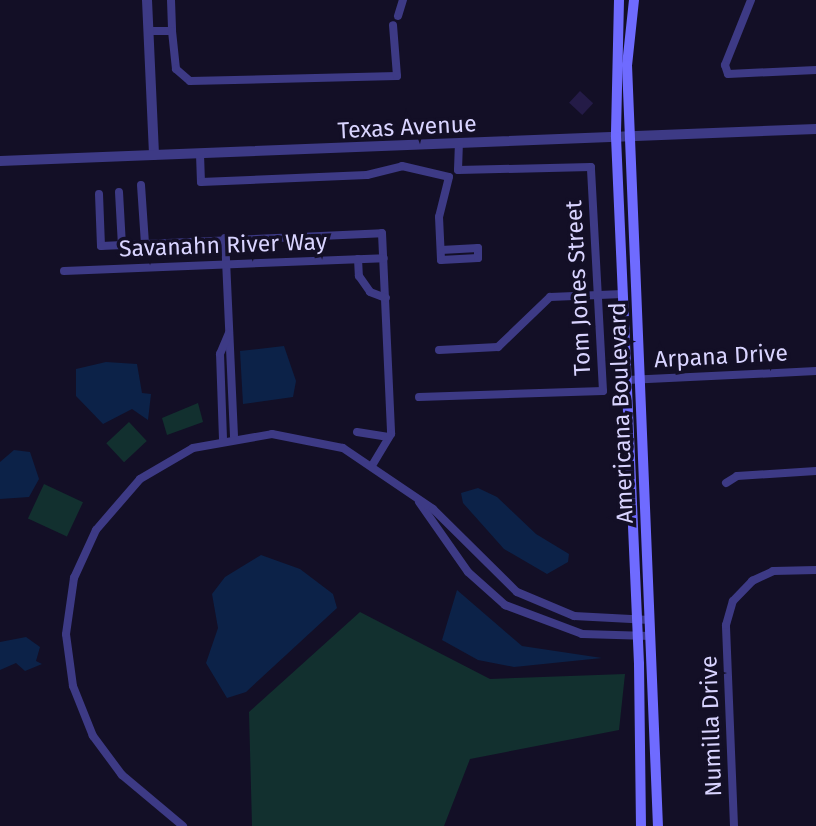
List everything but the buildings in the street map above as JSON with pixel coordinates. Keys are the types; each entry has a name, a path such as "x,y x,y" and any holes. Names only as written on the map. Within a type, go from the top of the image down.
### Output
{"main road":[{"name":"Americana Boulevard","path":"619,0 616,136 638,636 640,826"},
{"name":"Americana Boulevard","path":"634,0 626,65 642,379 659,826"},
{"path":"638,751 655,750"}],"street":[{"path":"148,0 154,155"},
{"path":"171,0 176,69 190,81 397,76 393,25"},
{"path":"398,16 403,0"},
{"path":"751,0 725,65 728,74 816,70"},
{"path":"151,31 172,30"},
{"name":"Texas Avenue","path":"0,161 816,129"},
{"name":"Tom Jones Street","path":"419,397 603,391 591,167 458,170 459,144"},
{"path":"201,154 201,182 367,175 402,166 449,177 439,217 441,250"},
{"path":"141,185 145,243"},
{"path":"119,192 121,245"},
{"path":"99,194 101,246 225,238 382,233 389,437 373,464"},
{"path":"225,238 234,437"},
{"name":"Savanahn River Way","path":"64,271 384,258"},
{"path":"358,259 359,276 370,292 386,298"},
{"path":"439,350 498,347 550,298 623,294"},
{"path":"223,439 220,354 229,333"},
{"name":"Arpana Drive","path":"627,380 816,372"},
{"path":"357,432 389,437"},
{"path":"183,826 122,775 93,736 72,686 68,611 82,556 111,509 155,468 223,439 234,437 298,436 343,448 373,464 419,502 493,572 540,604 574,616 650,620"},
{"path":"726,483 737,476 816,471"},
{"path":"419,502 468,572 505,605 570,631 650,636"},
{"name":"Numilla Drive","path":"734,826 726,625 733,601 752,581 773,571 816,570"}],"green space":[{"path":"198,403 203,422 167,435 162,418"},
{"path":"129,422 147,441 124,462 106,443"},
{"path":"44,484 83,502 67,537 28,518"},
{"path":"360,612 490,679 625,674 619,730 470,759 444,826 252,826 249,712"}],"water":[{"path":"284,346 296,381 293,397 243,404 240,351"},
{"path":"106,362 137,364 142,393 151,394 148,420 132,409 103,424 76,396 76,369"},
{"path":"14,450 30,452 39,479 29,497 0,499 0,462"},
{"path":"478,488 497,497 536,534 569,554 568,562 547,574 504,549 463,503 461,493"},
{"path":"261,555 300,569 333,594 337,608 246,692 227,698 206,663 218,628 212,594 225,577"},
{"path":"457,590 522,646 602,658 514,667 478,660 442,640"},
{"path":"26,637 40,647 36,661 42,664 25,671 16,663 0,670 0,642"}]}
